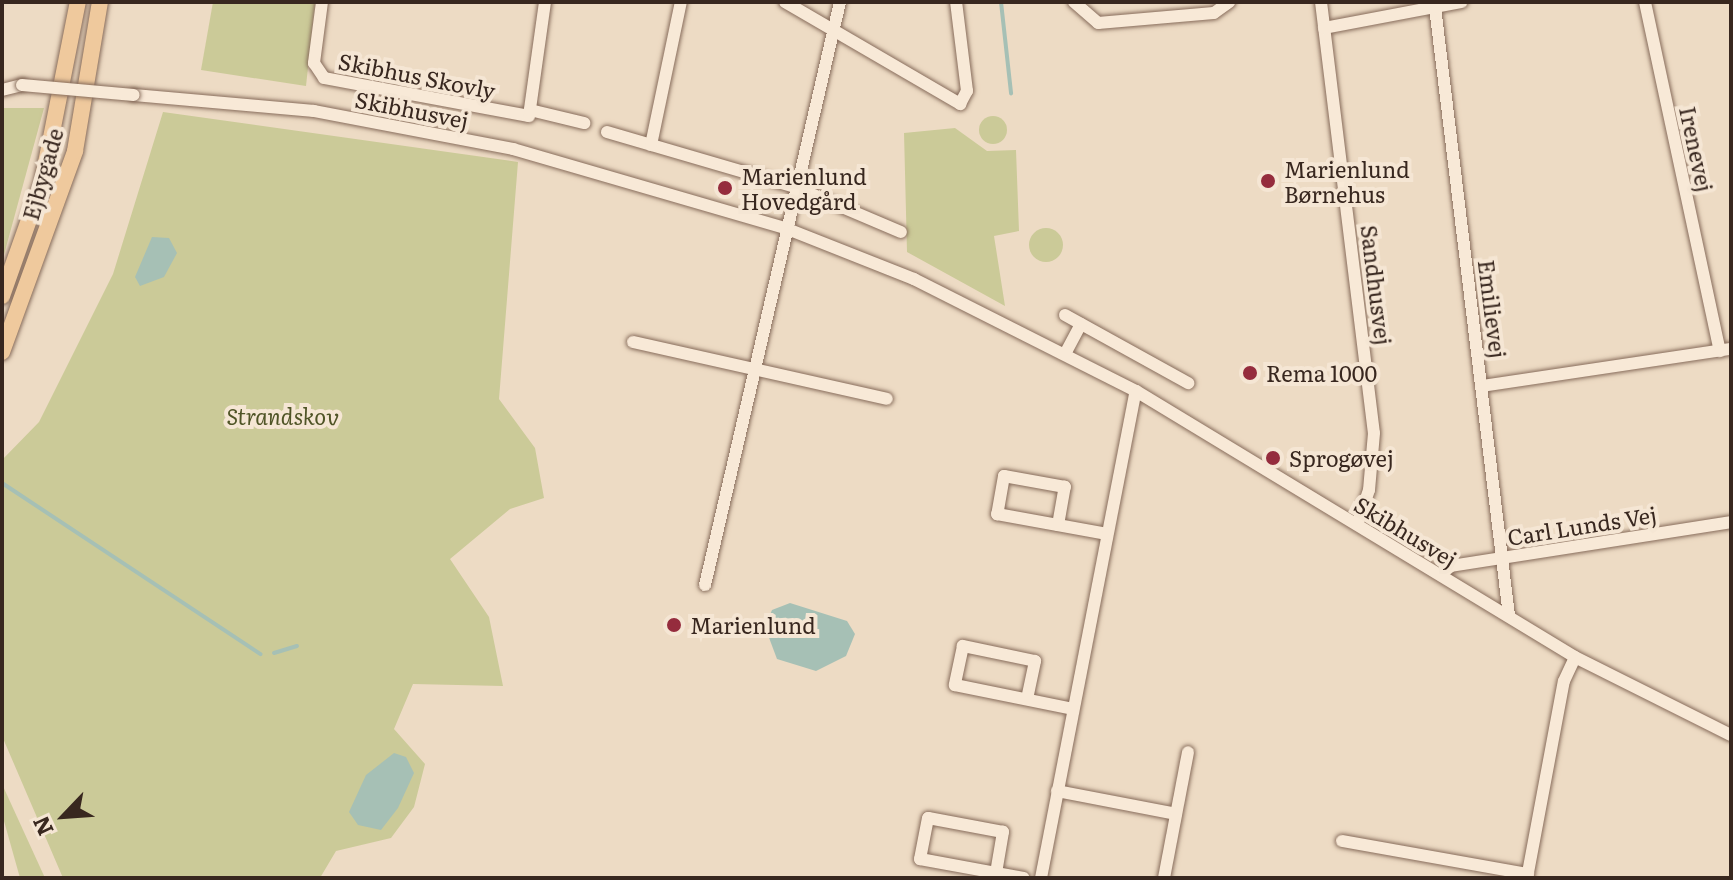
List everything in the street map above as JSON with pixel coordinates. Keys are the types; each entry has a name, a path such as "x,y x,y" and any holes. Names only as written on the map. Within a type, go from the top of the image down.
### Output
{"main road":[{"name":"Ejbygade","path":"2,296 46,169 78,2"},
{"name":"Ejbygade","path":"2,352 37,272 75,151 100,2"}],"street":[{"name":"Skibhus Skovly","path":"322,2 314,63 324,78 529,116 530,110 584,123"},
{"path":"530,110 545,2"},
{"path":"651,145 681,2"},
{"path":"785,2 960,104 967,91 956,2"},
{"path":"705,585 785,228 840,2"},
{"path":"1074,2 1098,23 1214,13 1229,2"},
{"name":"Sandhusvej","path":"1321,2 1374,433 1369,490 1357,524"},
{"path":"1324,28 1462,2"},
{"name":"Irenevej","path":"1645,2 1726,350"},
{"name":"Emilievej","path":"1435,7 1509,616"},
{"name":"Skibhusvej","path":"2,80 22,85 314,111 513,149 785,228 914,279 1136,391 1575,657 1731,735"},
{"name":"Skibhusvej","path":"2,90 22,85"},
{"path":"607,132 795,187 901,232"},
{"path":"1065,315 1188,383"},
{"path":"1065,354 1081,324"},
{"path":"633,342 887,399"},
{"path":"1482,386 1726,350"},
{"path":"1041,878 1136,391"},
{"path":"1058,525 1065,487 1004,476 997,514 1107,534"},
{"name":"Carl Lunds Vej","path":"1441,574 1504,558 1731,522"},
{"path":"1027,699 1035,661 963,646 955,685 1073,709"},
{"path":"1342,841 1528,876 1564,681 1575,657"},
{"path":"1164,878 1188,752"},
{"path":"1057,791 1176,814"},
{"path":"996,873 1003,832 928,818 920,859 996,873 1024,878"}],"green space":[{"path":"213,2 315,2 306,86 201,70"},
{"path":"2,108 44,108 2,262"},
{"name":"Strandskov","path":"163,112 518,162 499,399 535,448 544,498 510,509 450,559 489,617 503,686 413,684 394,729 425,764 414,807 391,838 336,851 320,878 63,878 2,736 2,460 39,422 113,274"},
{"path":"993,116 1003,120 1007,130 1003,140 993,144 983,140 979,130 983,120"},
{"path":"955,128 987,151 1016,150 1019,231 994,236 1005,306 907,252 904,133"},
{"path":"1046,228 1058,233 1063,245 1058,257 1046,262 1034,257 1029,245 1034,233"},
{"path":"2,784 45,878 20,878 2,814"}],"shaded area":[{"path":"152,237 169,238 177,253 164,277 140,286 135,277"},
{"path":"790,603 847,621 855,634 846,656 816,671 777,659 765,627 772,610"},
{"path":"394,753 406,757 414,773 398,808 381,830 358,825 349,812 366,775"}],"waterway":[{"path":"1001,2 1011,93"},
{"path":"2,483 260,654"},
{"path":"274,653 297,646"}],"place":[{"name":"Marienlund Børnehus","path":"1268,181"},
{"name":"Marienlund Hovedgård","path":"725,188"},
{"name":"Rema 1000","path":"1250,373"},
{"name":"Sprogøvej","path":"1273,458"},
{"name":"Marienlund","path":"674,625"}]}
